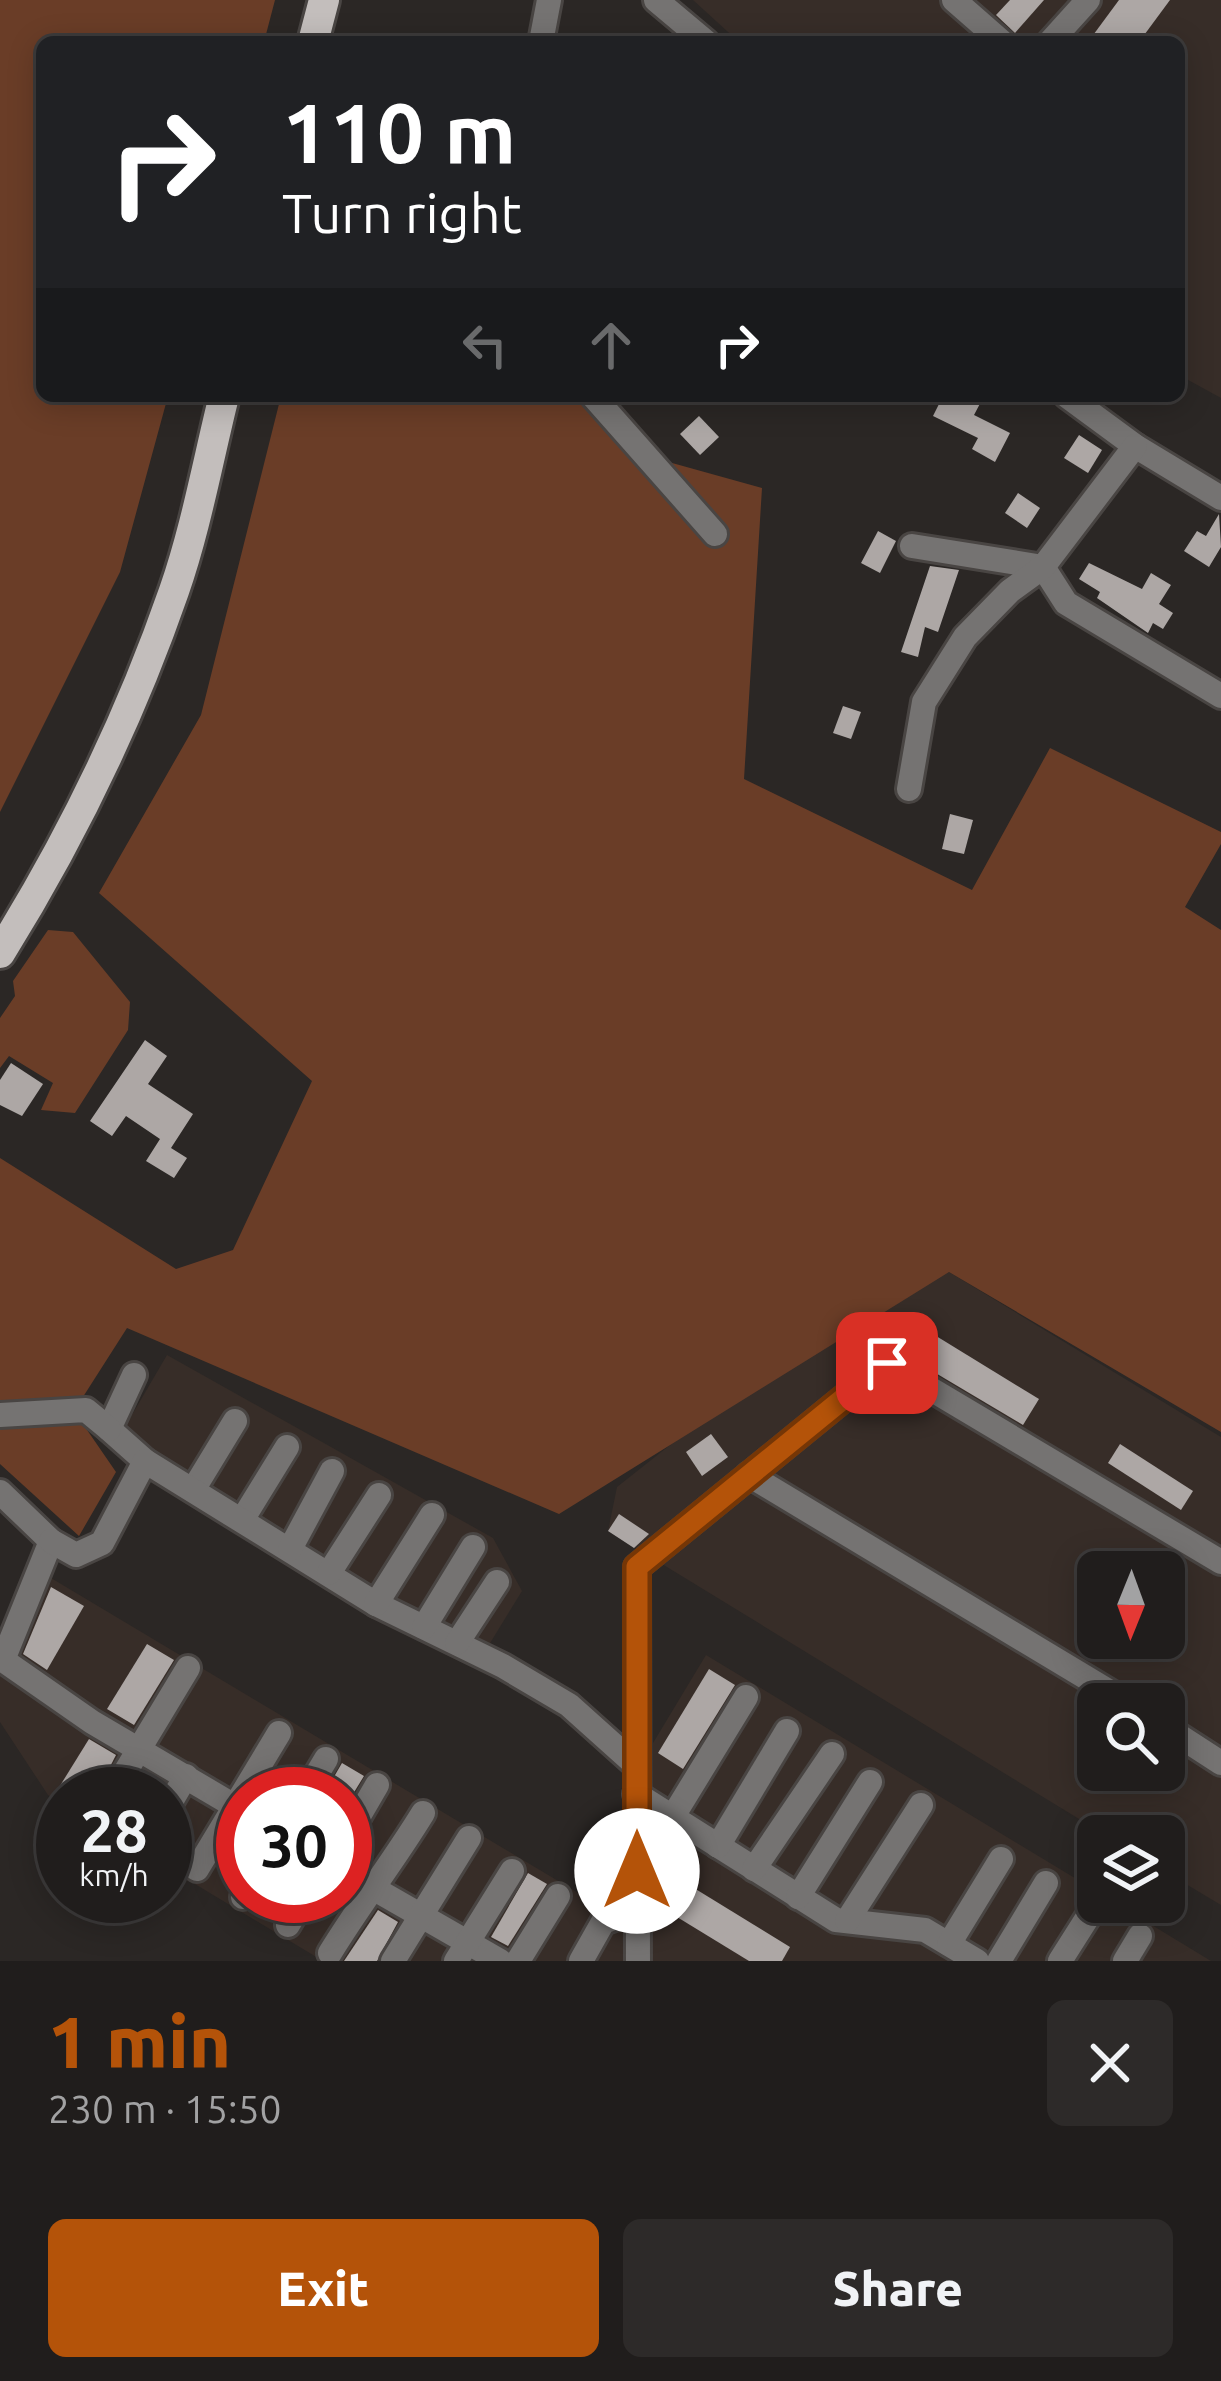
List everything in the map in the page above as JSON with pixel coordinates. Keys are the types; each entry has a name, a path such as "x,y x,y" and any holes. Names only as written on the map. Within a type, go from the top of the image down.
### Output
{"main road":[{"path":"315,36 324,0"},
{"path":"0,953 46,880 108,758 176,588 222,402"}],"street":[{"path":"542,36 549,0"},
{"path":"656,0 699,36"},
{"path":"954,0 995,36"},
{"path":"1055,36 1088,0"},
{"path":"598,402 715,534"},
{"path":"1075,402 1221,498"},
{"path":"910,789 924,702 965,637 1010,591 1043,567 1136,446"},
{"path":"912,546 1043,567 1066,603 1221,696"},
{"path":"638,1961 637,1567 887,1363 1221,1562"},
{"path":"110,1430 134,1375"},
{"path":"0,1415 86,1410 145,1461 376,1604 569,1705 637,1766"},
{"path":"194,1490 235,1421"},
{"path":"242,1520 287,1448"},
{"path":"0,1492 51,1540 76,1555 102,1543 145,1461"},
{"path":"290,1550 332,1471"},
{"path":"749,1475 1095,1683"},
{"path":"329,1573 379,1495"},
{"path":"376,1604 431,1515"},
{"path":"51,1540 3,1660 92,1722 170,1767"},
{"path":"424,1627 473,1547"},
{"path":"457,1643 497,1582"},
{"path":"129,1767 188,1668"},
{"path":"673,1818 746,1697"},
{"path":"718,1846 787,1731"},
{"path":"260,1767 279,1732"},
{"path":"1185,1739 1221,1762"},
{"path":"754,1869 832,1754"},
{"path":"321,1767 326,1759"},
{"path":"798,1897 870,1782"},
{"path":"372,1794 377,1785"},
{"path":"636,1794 836,1920 925,1930 977,1961"},
{"path":"847,1921 920,1805"},
{"path":"372,1886 383,1879 423,1813"},
{"path":"393,1961 469,1838"},
{"path":"197,1869 216,1841"},
{"path":"949,1944 1001,1859"},
{"path":"462,1952 512,1871"},
{"path":"999,1961 1046,1883"},
{"path":"372,1888 421,1917 462,1952 500,1961"},
{"path":"518,1961 558,1896"},
{"path":"581,1961 603,1922 637,1910"},
{"path":"330,1953 348,1923"},
{"path":"1060,1961 1084,1923"},
{"path":"1125,1961 1140,1936"}],"shaded area":[{"path":"0,0 275,0 266,36 36,36 36,402 166,402 120,572 0,812"},
{"path":"693,0 1221,0 1221,398 1185,378 1185,36 732,36"},
{"path":"279,402 607,402 629,451 762,488 744,779 972,890 1050,748 1221,832 1221,844 1185,907 1221,930 1221,1432 949,1272 559,1514 127,1328 74,1411 116,1472 79,1536 0,1464 0,1158 176,1269 233,1250 312,1081 99,893 201,715"},
{"path":"48,930 73,932 130,1002 128,1030 75,1113 41,1110 53,1083 9,1056 0,1068 0,1018 15,996 13,981"},
{"path":"949,1272 1221,1437 1221,1905 1185,1884 1185,1815 1077,1818 608,1531 617,1487 846,1306"},
{"path":"167,1355 493,1538 522,1591 484,1653 119,1437"},
{"path":"46,1575 367,1767 216,1767 216,1897 192,1882 192,1767 36,1767 36,1777 0,1722 0,1662"},
{"path":"706,1655 1077,1879 1077,1923 1149,1923 1211,1961 323,1961 260,1923 372,1923 372,1770 590,1900 651,1890 653,1743"}],"building":[{"path":"1010,0 1044,0 1015,33 996,15"},
{"path":"1119,0 1170,0 1143,36 1092,36"},
{"path":"940,402 981,402 974,415 1010,433 995,462 972,449 978,438 933,416"},
{"path":"699,416 719,437 700,455 680,434"},
{"path":"1079,435 1102,450 1088,473 1064,458"},
{"path":"1018,493 1040,508 1027,528 1005,513"},
{"path":"1219,514 1221,547 1209,567 1184,551 1197,531 1206,536"},
{"path":"878,531 896,541 880,573 861,563"},
{"path":"1089,563 1142,589 1151,573 1171,585 1159,604 1173,613 1163,629 1153,623 1148,633 1097,598 1100,592 1079,579"},
{"path":"930,566 959,570 938,632 925,627 918,657 901,652"},
{"path":"843,706 861,712 851,739 833,733"},
{"path":"950,814 973,820 964,854 942,849"},
{"path":"145,1040 167,1056 148,1084 193,1114 171,1148 187,1158 174,1178 146,1161 160,1139 126,1116 112,1136 90,1121"},
{"path":"11,1063 43,1084 22,1116 0,1105 0,1080"},
{"path":"928,1331 1039,1399 1023,1425 912,1359"},
{"path":"711,1434 728,1457 702,1476 686,1452"},
{"path":"1120,1444 1193,1491 1181,1510 1108,1463"},
{"path":"619,1514 649,1534 634,1548 608,1531"},
{"path":"51,1587 84,1606 47,1670 23,1654"},
{"path":"147,1644 174,1660 134,1725 107,1709"},
{"path":"709,1669 735,1685 683,1769 658,1753"},
{"path":"89,1739 116,1755 110,1767 72,1767"},
{"path":"528,1873 547,1884 508,1946 491,1937"},
{"path":"676,1877 790,1947 782,1961 749,1961 659,1906"},
{"path":"378,1910 398,1922 377,1961 344,1961 372,1923"}],"route":[{"path":"637,1871 637,1567 887,1363"}]}
